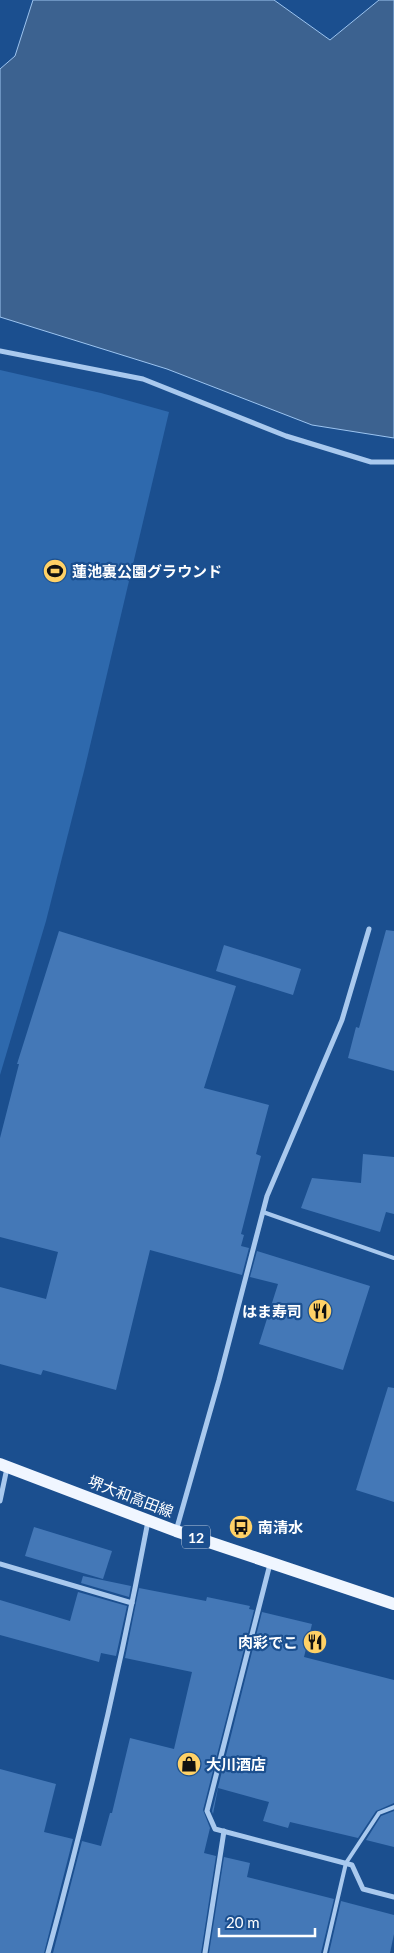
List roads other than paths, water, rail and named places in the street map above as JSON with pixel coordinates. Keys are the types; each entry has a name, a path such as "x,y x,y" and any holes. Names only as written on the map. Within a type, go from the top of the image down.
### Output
{"main road":[{"name":"堺大和高田線","path":"4,1465 176,1531 394,1604"}],"street":[{"path":"0,350 143,379 286,436 371,462 394,462"},
{"path":"176,1531 219,1380 266,1196 342,1020 369,928"},
{"path":"0,1501 4,1465"},
{"path":"48,1953 83,1827 132,1603 148,1520"},
{"path":"270,1563 207,1811 215,1829 352,1865 363,1889 394,1897"},
{"path":"0,1564 132,1603"},
{"path":"205,1953 224,1832"}],"lane":[{"path":"262,1212 394,1258"},
{"path":"325,1953 346,1863 379,1813 394,1807"}],"place":[{"name":"蓮池裏公園グラウンド","path":"55,571"},
{"name":"はま寿司","path":"320,1311"},
{"name":"南清水","path":"241,1527"},
{"name":"肉彩でこ","path":"315,1642"},
{"name":"大川酒店","path":"189,1764"}]}
